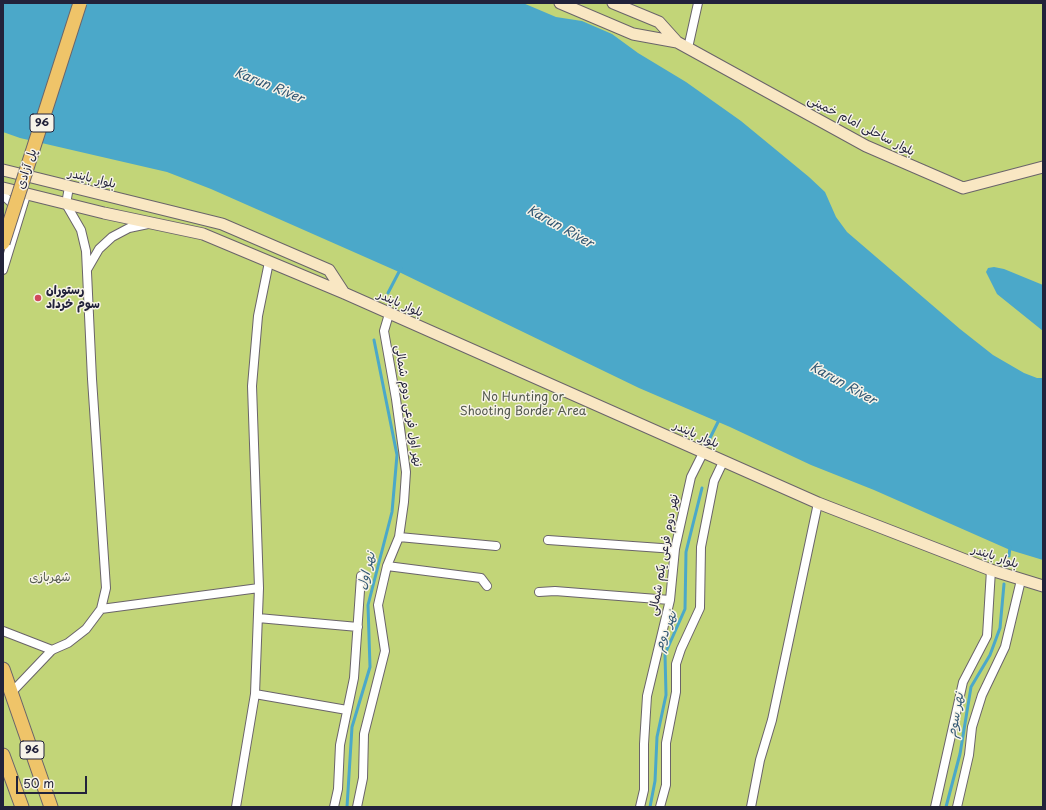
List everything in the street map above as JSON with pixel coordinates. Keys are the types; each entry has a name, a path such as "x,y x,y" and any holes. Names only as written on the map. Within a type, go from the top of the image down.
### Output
{"main road":[{"name":"پل آزادی","path":"3,243 80,3"},
{"name":"96","path":"3,669 50,807"},
{"name":"96","path":"3,755 22,807"}],"street":[{"name":"بلوار ساحلی امام خمینی","path":"560,3 633,34 677,42 866,146 963,188 1043,167"},
{"name":"بلوار ساحلی امام خمینی","path":"613,3 659,22 677,42"},
{"path":"688,48 698,3"},
{"name":"بلوار بایندر","path":"3,170 222,224 328,270 344,292"},
{"path":"11,692 52,650 68,643 86,629 101,608 106,588 92,379 86,251 81,230 66,204 69,187"},
{"name":"بلوار بایندر","path":"3,188 26,195 203,234 344,292 389,314 818,503 990,570 1043,586"},
{"path":"3,195 14,203 20,215"},
{"path":"3,270 26,195"},
{"path":"86,272 99,249 112,237 133,227 157,224"},
{"path":"236,807 255,694 259,588 252,386 258,316 269,262"},
{"name":"نهر اول فرعی دوم شمالی","path":"357,807 363,778 364,734 385,651 378,605 387,566 399,537 406,472 396,399 384,331 389,314"},
{"name":"نهر دوم فرعی یکم شمالی","path":"640,807 644,790 644,744 647,696 670,600 675,549 691,477 703,453"},
{"path":"660,807 666,785 666,743 676,692 676,664 681,649 700,608 701,546 714,481 724,462"},
{"path":"752,807 760,760 772,720 818,503"},
{"path":"399,537 496,546"},
{"path":"548,540 675,549"},
{"path":"387,566 482,578 487,586"},
{"path":"934,807 963,682 987,636 990,570"},
{"path":"334,807 338,789 340,745 354,678 361,576"},
{"path":"957,807 969,756 972,727 982,695 1005,646 1021,580"},
{"path":"101,608 259,588"},
{"path":"539,592 555,591 670,600"},
{"path":"258,618 358,627"},
{"path":"3,631 52,650"},
{"path":"255,694 347,710"}],"green space":[{"name":"No Hunting or Shooting Border Area","path":"3,3 1043,3 1043,807 3,807"}],"water":[{"name":"Karun River","path":"3,3 523,3 556,17 582,21 612,34 638,53 686,82 741,121 809,177 825,192 836,217 847,232 960,329 993,355 1024,373 1037,378 1043,378 1043,560 1010,550 874,490 811,465 730,427 639,388 399,272 211,189 167,172 20,138 3,132"},
{"path":"994,267 1004,269 1043,285 1043,331 997,294 986,272 988,268"}],"waterway":[{"path":"388,293 401,268"},
{"name":"نهر اول","path":"347,807 352,727 370,667 368,605 392,512 397,455 374,340"},
{"path":"709,440 719,420"},
{"name":"نهر دوم","path":"650,807 655,781 657,737 666,695 665,654 685,609 686,552 702,488"},
{"path":"1009,556 1010,547"},
{"name":"نهر سوم","path":"946,807 960,754 971,687 990,655 1000,628 1004,584"}],"place":[{"name":"رستوران سوم خرداد","path":"38,298"}],"park label":[{"name":"شهربازی","path":"50,578"}]}
